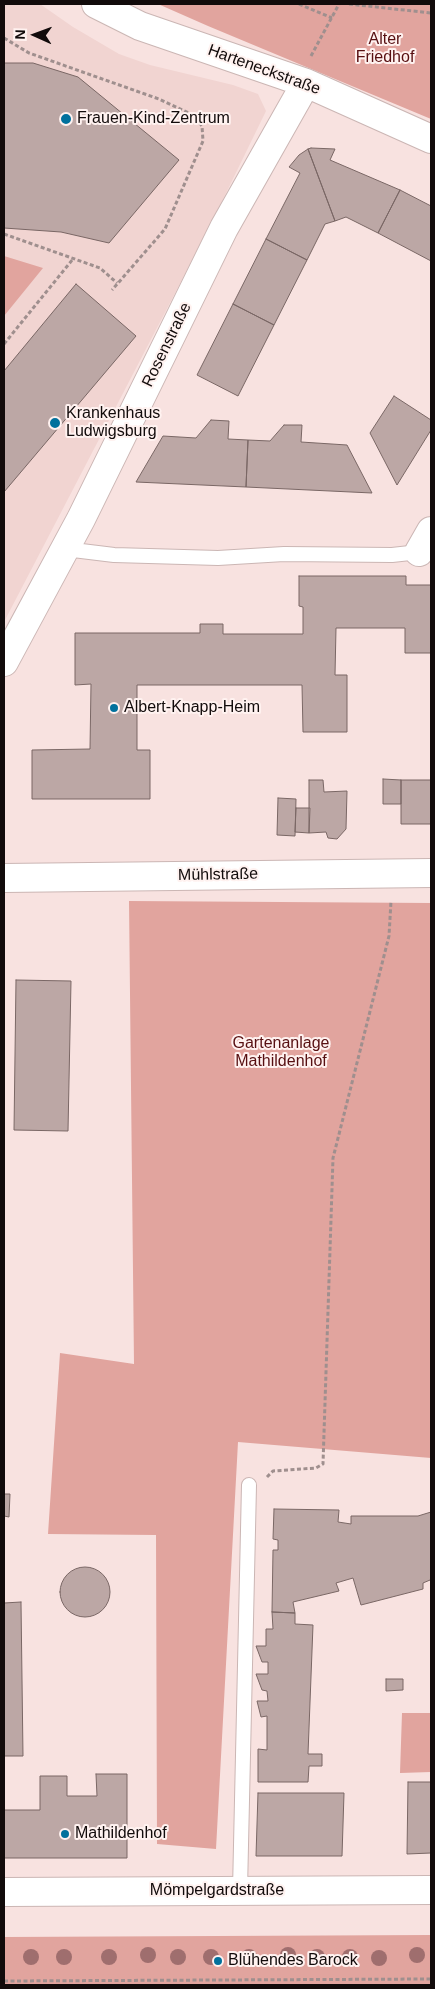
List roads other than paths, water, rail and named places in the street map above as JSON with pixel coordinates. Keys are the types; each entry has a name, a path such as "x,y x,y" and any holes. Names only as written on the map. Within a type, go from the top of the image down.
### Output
{"street":[{"name":"Harteneckstraße","path":"96,4 140,26 301,81 431,140"},
{"name":"Rosenstraße","path":"4,662 65,549 224,228 301,81"},
{"name":"Mühlstraße","path":"4,878 431,873"},
{"name":"Mömpelgardstraße","path":"4,1892 431,1890"}],"lane":[{"path":"65,549 114,554 218,558 284,554 392,555 425,541"},
{"path":"240,1890 249,1485"}],"place":[{"name":"Frauen-Kind-Zentrum","path":"66,119"},
{"name":"Krankenhaus Ludwigsburg","path":"55,423"},
{"name":"Albert-Knapp-Heim","path":"114,708"},
{"name":"Mathildenhof","path":"65,1834"},
{"name":"Blühendes Barock","path":"218,1961"}],"park label":[{"name":"Alter Friedhof","path":"385,49"},
{"name":"Gartenanlage Mathildenhof","path":"281,1053"}]}
